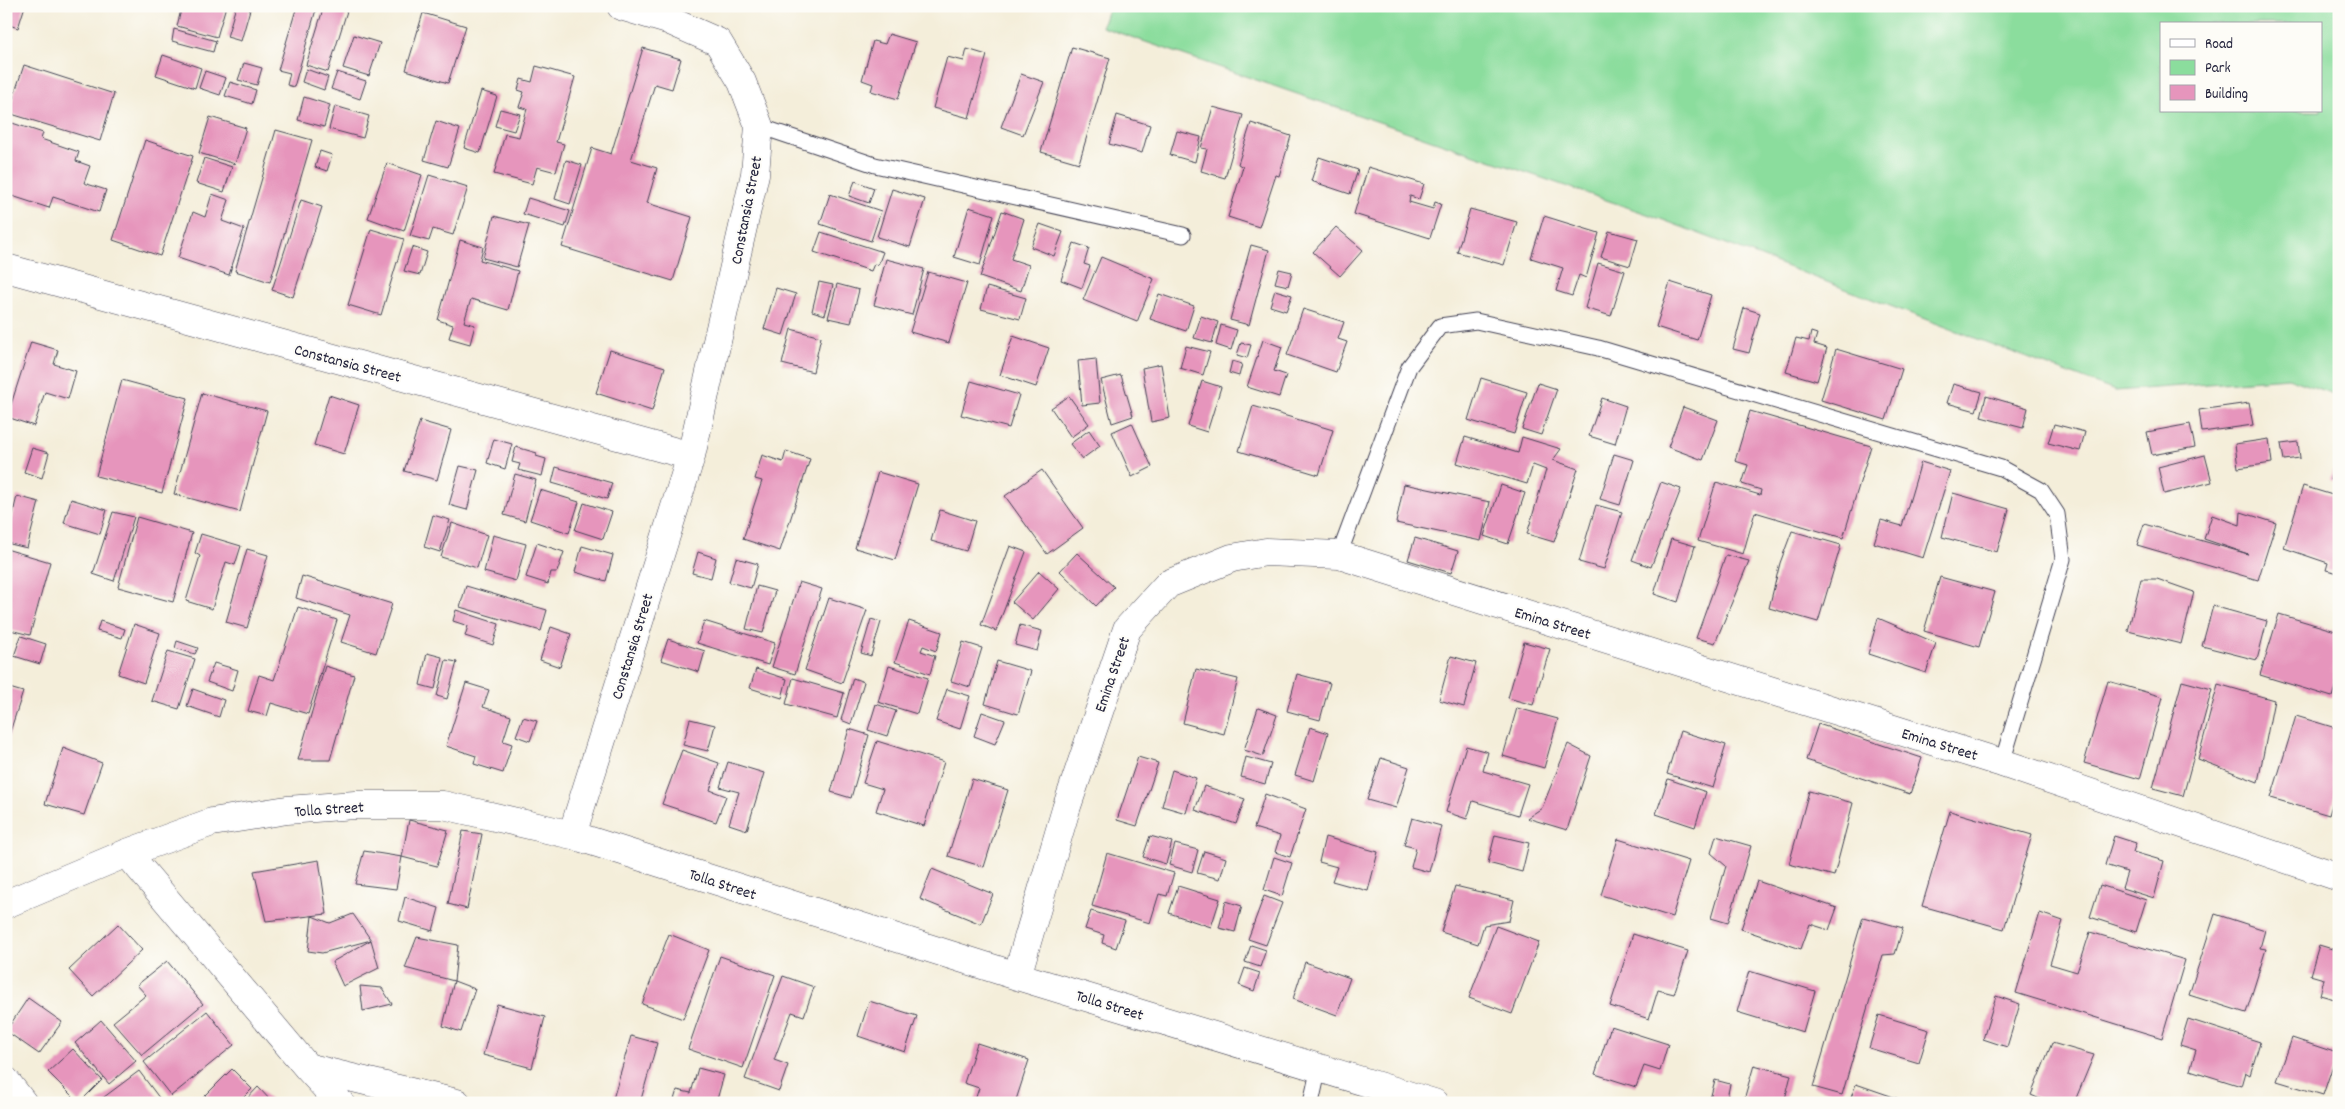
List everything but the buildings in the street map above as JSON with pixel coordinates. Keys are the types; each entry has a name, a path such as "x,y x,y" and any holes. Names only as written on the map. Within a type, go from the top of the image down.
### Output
{"street":[{"name":"Constansia Street","path":"572,835 690,456 755,174 759,126 742,82 718,42 668,20 621,6"},
{"name":"Constansia Street","path":"6,268 690,456"},
{"name":"Emina Street","path":"1017,976 1066,809 1127,629 1168,584 1232,558 1266,552 1339,555 2002,763 2339,877"},
{"name":"Tolla Street","path":"6,904 127,853 212,822 287,810 355,805 443,804 572,835 1017,976 1434,1103"},
{"path":"127,853 340,1103"},
{"path":"307,1066 457,1103"},
{"path":"6,1081 23,1103"}],"lane":[{"path":"759,126 875,165 1183,234"},
{"path":"1339,555 1409,367 1440,326 1476,321 1598,348 2001,468 2042,490 2057,514 2063,559 2002,763"},
{"path":"1311,1103 1319,1067"}],"green space":[{"path":"1109,6 2339,6 2339,396 2288,378 2115,391 1650,215 1102,27"}]}
